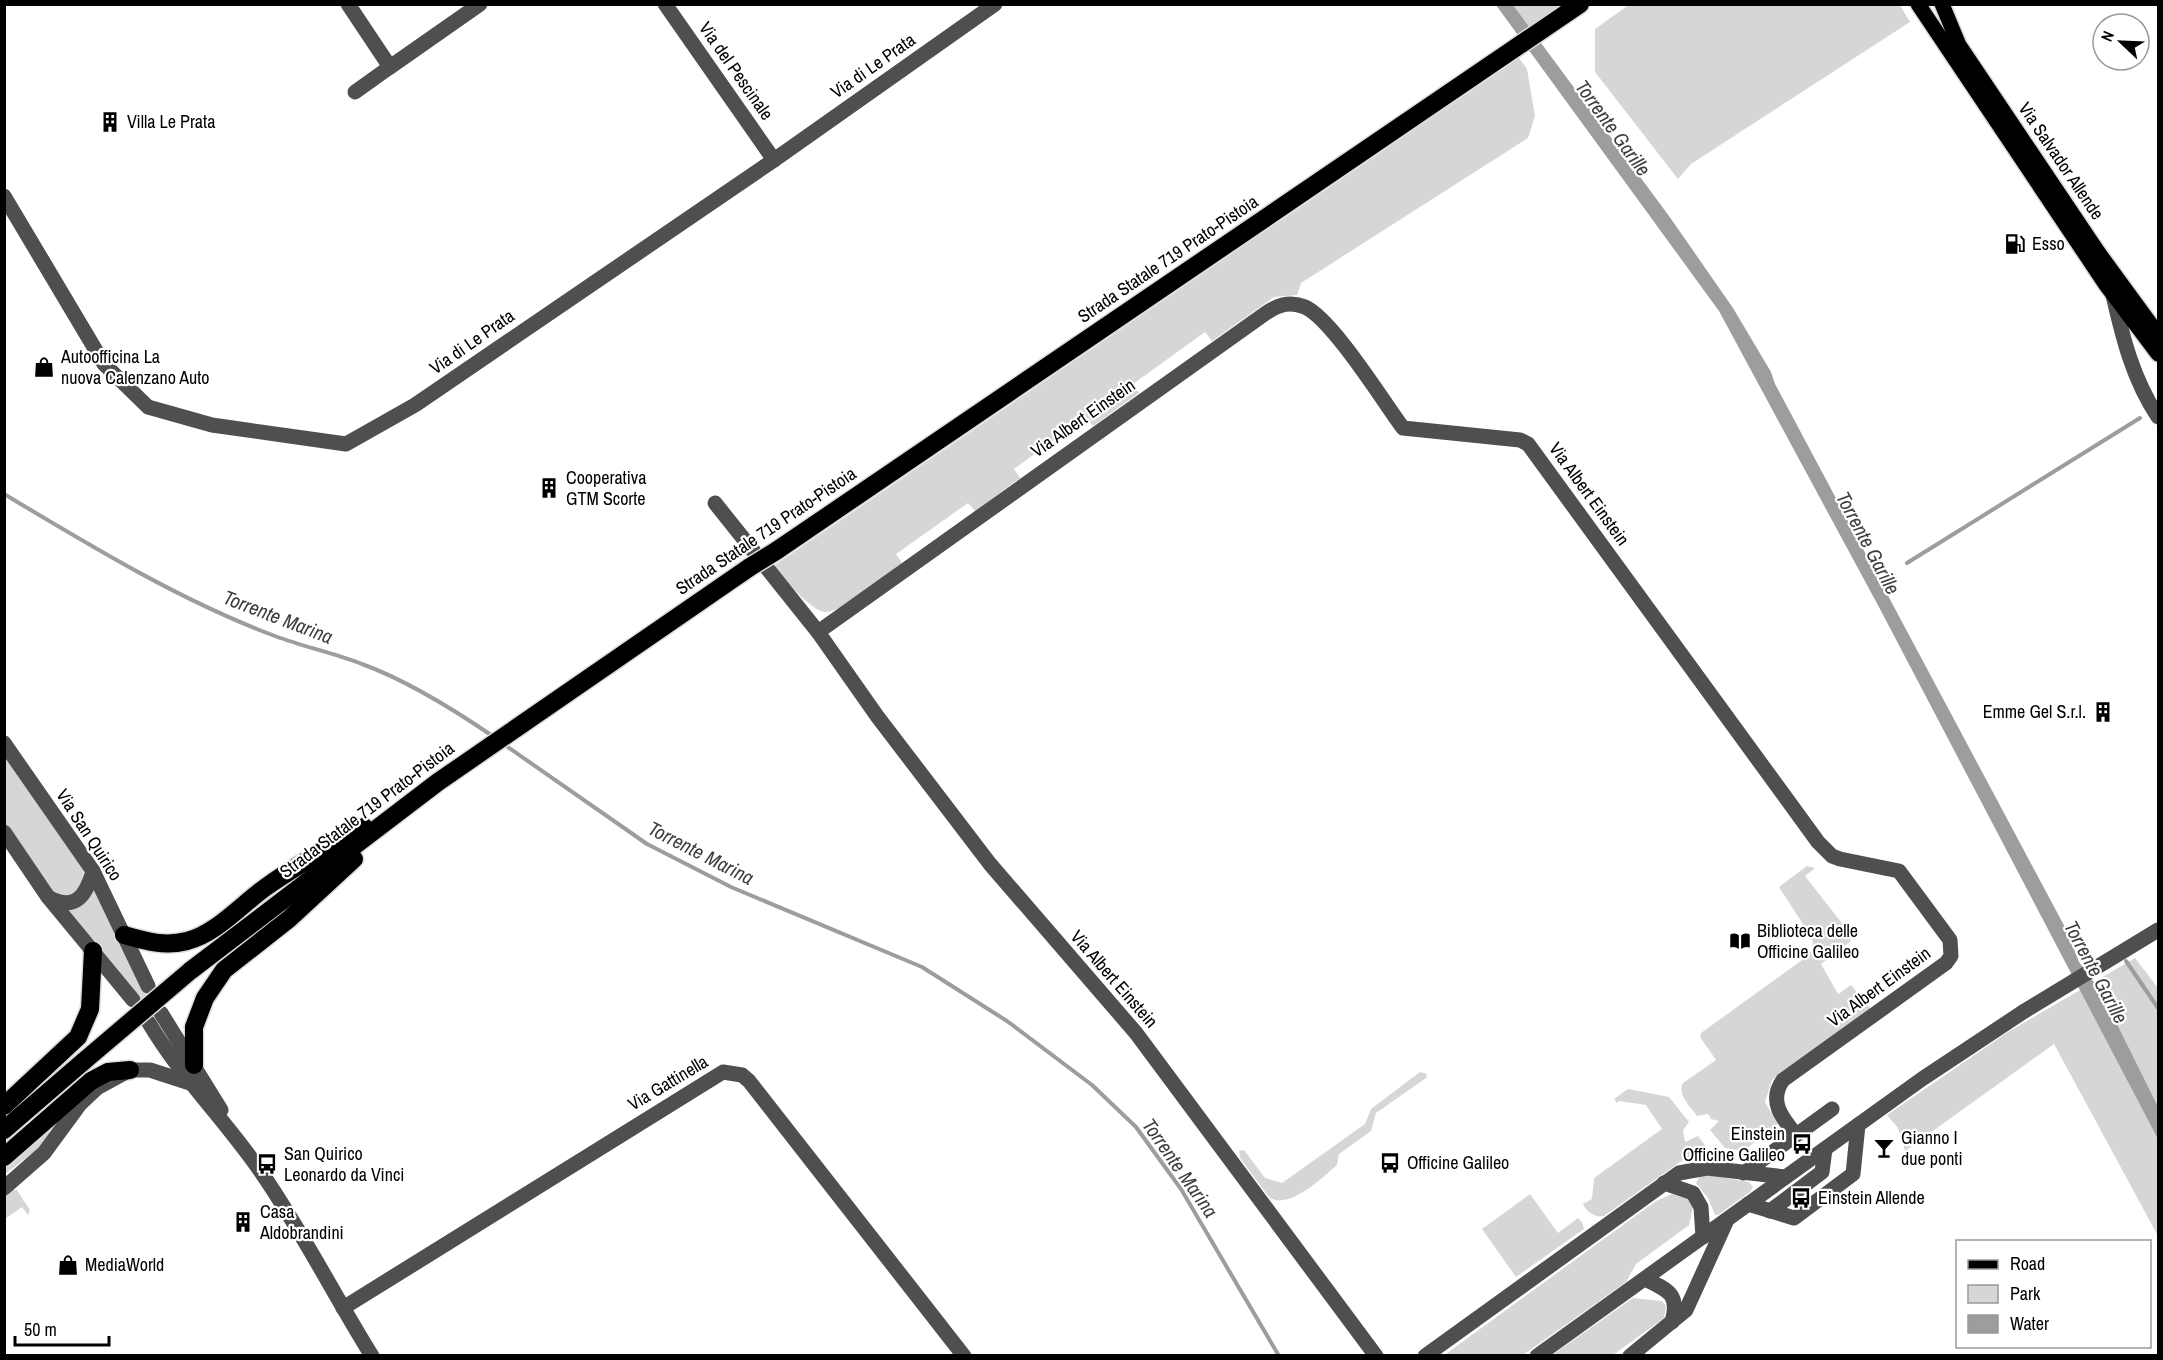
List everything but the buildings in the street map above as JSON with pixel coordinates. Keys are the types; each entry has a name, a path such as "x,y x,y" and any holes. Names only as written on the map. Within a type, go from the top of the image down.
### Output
{"highway":[{"name":"Strada Statale 719 Prato-Pistoia","path":"4,1130 190,971 435,784 550,703 1580,4"},
{"path":"124,935 153,943 189,941 210,930 266,887 312,857 435,784"},
{"path":"194,1065 194,1027 205,998 224,970 289,919 435,784"},
{"path":"4,1106 78,1037 90,1008 93,951"},
{"path":"4,1157 91,1081 108,1072 130,1070"}],"main road":[{"name":"Via Salvador Allende","path":"1918,4 2113,295 2158,354"},
{"name":"Via Salvador Allende","path":"1942,4 1949,26 1965,53 2098,252 2158,334"}],"street":[{"path":"348,4 390,67"},
{"path":"355,92 480,4"},
{"name":"Via del Pescinale","path":"665,4 774,160"},
{"name":"Via di Le Prata","path":"4,196 104,364 148,407 212,425 346,444 400,415 774,160 988,7"},
{"name":"Via Salvador Allende","path":"2113,295 2127,355 2135,376 2158,417"},
{"name":"Via Albert Einstein","path":"818,632 1275,307 1294,303 1305,307 1324,320 1403,428 1520,440 1528,444 1818,842 1832,856 1840,859 1899,871 1950,940 1951,956 1946,963 1783,1080 1777,1088 1776,1104 1779,1114 1796,1135"},
{"name":"Via Albert Einstein","path":"715,503 818,632 884,725 990,864 1136,1033 1376,1356"},
{"name":"Via San Quirico","path":"4,743 93,871 148,986"},
{"path":"4,832 48,897 133,1000"},
{"path":"48,897 66,903 76,901 83,896 93,871"},
{"path":"1538,1356 1858,1125 2023,1012 2158,930"},
{"path":"161,1013 274,1191 372,1356"},
{"path":"149,1023 190,1083 248,1153"},
{"path":"4,1188 44,1153 80,1104 97,1088 130,1070 150,1070 190,1083"},
{"name":"Via Gattinella","path":"343,1308 723,1072 742,1075 749,1081 964,1356"},
{"path":"1744,1173 1832,1109"},
{"path":"1748,1204 1794,1218 1853,1174 1858,1125"},
{"path":"1770,1211 1822,1172 1824,1149"},
{"path":"1425,1356 1679,1173 1697,1168 1785,1177"},
{"path":"1664,1183 1693,1193 1701,1207 1703,1237"},
{"path":"1630,1356 1672,1322 1690,1304 1727,1220"},
{"path":"1645,1279 1668,1291 1673,1297 1676,1311 1672,1322"}],"green space":[{"path":"1630,4 1900,5 1910,22 1691,164 1678,179 1595,72 1595,29"},
{"path":"1513,5 1561,5 1529,27"},
{"path":"1519,58 1527,69 1535,116 1528,138 1301,283 1297,295 1274,297 1212,341 1205,332 1133,384 1139,393 1093,426 1086,417 1014,469 1020,478 975,511 968,503 896,554 902,563 841,607 824,612 812,606 776,569 775,565"},
{"path":"4,752 83,867 84,886 70,897 52,892 5,823"},
{"path":"1807,866 1815,868 1805,876 1848,931 1846,934 1851,941 1821,964 1838,994 1851,985 1871,1009 1772,1080 1765,1102 1778,1124 1743,1151 1725,1148 1710,1130 1719,1121 1711,1119 1708,1114 1697,1116 1685,1100 1682,1092 1683,1083 1716,1060 1700,1037 1701,1033 1809,955 1813,946 1812,938 1779,887"},
{"path":"95,885 160,1021 157,1023 62,907"},
{"path":"2135,958 2158,988 2158,1236 2054,1044 1905,1151 1898,1128 1887,1115 2008,1032"},
{"path":"1420,1072 1427,1074 1426,1078 1376,1113 1371,1131 1339,1154 1337,1165 1323,1177 1295,1196 1286,1200 1269,1197 1240,1158 1239,1151 1244,1150 1265,1178 1282,1183 1365,1124 1371,1109"},
{"path":"1628,1089 1669,1097 1689,1122 1683,1130 1685,1142 1698,1136 1713,1156 1726,1162 1687,1157 1604,1216 1598,1216 1589,1212 1583,1204 1592,1199 1594,1178 1662,1129 1646,1105 1619,1101 1617,1103 1614,1099"},
{"path":"54,1125 41,1147 5,1174 5,1164"},
{"path":"1709,1175 1749,1182 1753,1187 1750,1192 1715,1215 1708,1198 1696,1183 1700,1176"},
{"path":"11,1190 17,1190 30,1210 28,1215 22,1207 5,1219 4,1196"},
{"path":"1530,1194 1558,1233 1578,1218 1584,1229 1516,1277 1482,1229"},
{"path":"1672,1194 1688,1199 1693,1207 1689,1225 1636,1264 1626,1282 1523,1355 1443,1356 1656,1201"},
{"path":"1633,1298 1662,1301 1666,1306 1664,1318 1613,1355 1551,1356"}],"water":[{"path":"1496,5 1513,5 1669,216 1733,308 1771,372 1775,384 2067,931 2079,962 2101,992 2158,1107 2158,1139 1880,609 1719,311"}],"waterway":[{"path":"1907,563 2140,418"},
{"name":"Torrente Marina","path":"4,494 103,553 205,606 275,636 351,660 396,678 494,737"},
{"name":"Torrente Marina","path":"502,743 647,844 731,887 922,967 1007,1021 1092,1085 1136,1127 1181,1189 1279,1356"},
{"path":"2126,961 2158,1008"}],"place":[{"name":"Villa Le Prata","path":"110,122"},
{"name":"Esso","path":"2015,244"},
{"name":"Autoofficina La nuova Calenzano Auto","path":"44,367"},
{"name":"Cooperativa GTM Scorte","path":"549,488"},
{"name":"Emme Gel S.r.l.","path":"2103,712"},
{"name":"Biblioteca delle Officine Galileo","path":"1740,941"},
{"name":"Einstein Officine Galileo","path":"1802,1144"},
{"name":"Gianno I due ponti","path":"1884,1148"},
{"name":"Officine Galileo","path":"1390,1163"},
{"name":"San Quirico Leonardo da Vinci","path":"267,1164"},
{"name":"Einstein Allende","path":"1801,1198"},
{"name":"Casa Aldobrandini","path":"243,1222"},
{"name":"MediaWorld","path":"68,1265"}],"water label":[{"name":"Torrente Garille","path":"1613,128"},
{"name":"Torrente Garille","path":"1868,543"},
{"name":"Torrente Garille","path":"2096,972"}]}
